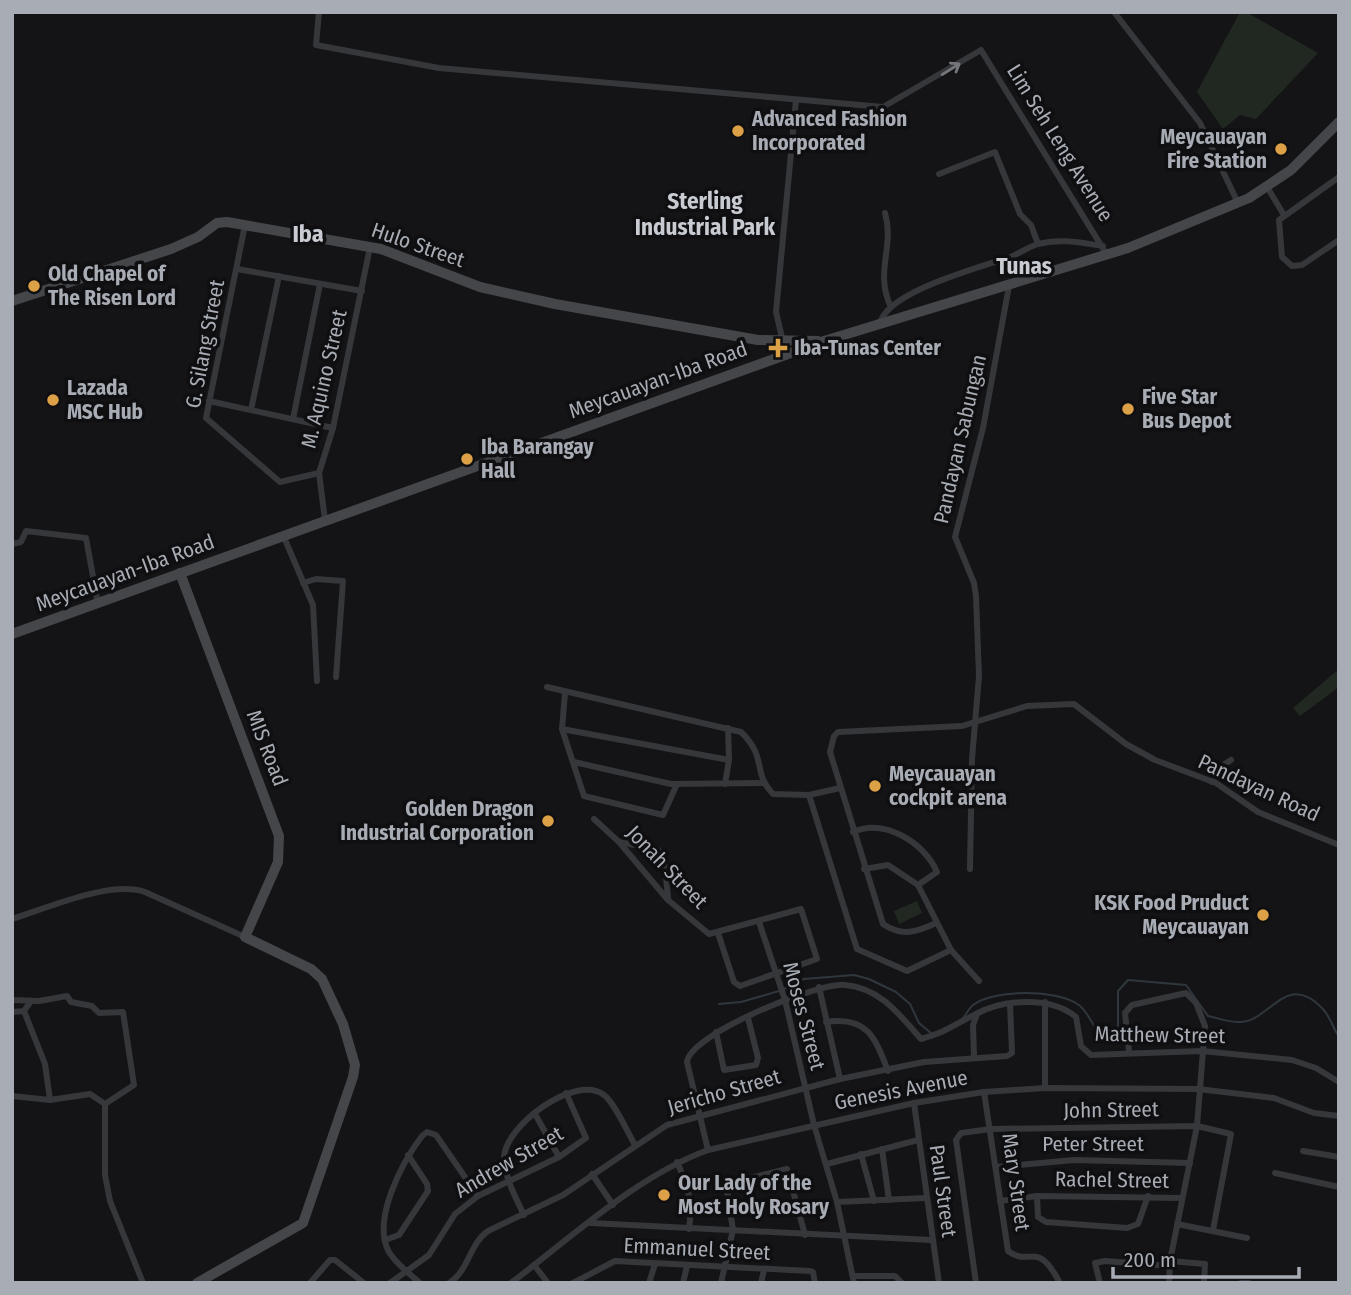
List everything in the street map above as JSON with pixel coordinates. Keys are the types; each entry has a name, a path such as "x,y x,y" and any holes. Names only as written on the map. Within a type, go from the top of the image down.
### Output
{"street":[{"path":"319,12 316,45 407,63 555,80 796,100 776,312 786,355"},
{"path":"1114,12 1200,123 1238,203"},
{"name":"Lim Seh Leng Avenue","path":"796,100 883,107 921,88 981,50 1105,251"},
{"name":"Meycauayan-Iba Road","path":"13,633 824,341 1009,286 1238,203 1292,170 1339,122"},
{"path":"939,174 995,152 1020,215 1031,225 1038,244"},
{"path":"1339,177 1283,215 1278,227 1282,257 1287,264 1303,265 1339,240"},
{"path":"1267,187 1283,215"},
{"path":"885,213 888,225 882,289 891,307"},
{"name":"Hulo Street","path":"12,301 171,249 198,237 217,223 245,225 370,247 501,293 743,338 824,341"},
{"name":"G. Silang Street","path":"245,225 205,418 280,482 319,473"},
{"path":"880,325 881,317 891,307 926,287 1038,244 1069,241 1105,251"},
{"name":"M. Aquino Street","path":"325,520 319,473 332,428 370,247"},
{"path":"237,268 362,291"},
{"path":"251,410 279,276"},
{"path":"293,419 320,284"},
{"name":"Pandayan Sabungan","path":"970,869 974,724 979,676 976,596 974,583 955,537 983,428 1009,286"},
{"path":"209,401 332,428"},
{"path":"12,544 21,542 26,531 86,538 98,604"},
{"path":"283,535 313,605 317,681"},
{"name":"MIS Road","path":"180,573 278,836 278,862 245,937"},
{"path":"303,583 316,579 343,581 335,677"},
{"path":"547,687 741,732 753,744 760,759 762,783 773,794 809,796 840,788"},
{"path":"565,693 562,729 584,796 658,815 666,812 677,784"},
{"name":"Pandayan Road","path":"974,724 1027,706 1074,704 1126,744 1155,760 1212,782 1258,812 1339,845"},
{"path":"936,923 917,932 903,933 883,924 830,752 834,736 838,732 897,731 974,724"},
{"path":"725,784 729,760 728,728"},
{"path":"562,729 729,760"},
{"path":"1212,782 1222,766 1231,760"},
{"path":"574,762 677,784 762,783"},
{"path":"809,796 857,949 907,971 951,950"},
{"name":"Jonah Street","path":"594,819 620,842 668,900 709,934 718,933"},
{"path":"853,832 879,827 895,832 926,852 937,872 918,885"},
{"path":"620,842 658,850 664,856 668,900"},
{"path":"864,869 888,865 918,885 951,950 979,981"},
{"path":"12,919 128,888 145,892 245,937 311,969 327,984 343,1024 355,1070 303,1223 197,1283"},
{"path":"801,909 817,955 814,963 776,976 736,985 718,933 801,909"},
{"name":"Moses Street","path":"759,922 784,998 804,1087 837,1202 853,1279"},
{"name":"Matthew Street","path":"708,1150 687,1058 716,1032 784,998 819,987 845,985 881,996 921,1039 948,1031 978,1012 1010,1004 1045,1002 1068,1010 1076,1017 1081,1046 1091,1055 1129,1051 1202,1051 1292,1060 1316,1068 1339,1082"},
{"path":"819,987 840,1079"},
{"path":"1129,1051 1125,1013 1132,1005 1186,993 1196,1003 1205,1026 1197,1126 1177,1224 1169,1283"},
{"path":"12,1000 31,1001 67,996 71,1002 92,1006 99,1013 123,1012 134,1085 105,1104"},
{"path":"24,1011 31,1001"},
{"path":"1045,1002 1045,1088"},
{"name":"Jericho Street","path":"449,1283 461,1273 481,1236 563,1195 635,1144 667,1125 840,1079 924,1062 974,1056 1007,1056 1012,1053 1010,1004"},
{"path":"12,1012 24,1011"},
{"path":"24,1011 45,1064 50,1100"},
{"path":"974,1056 973,1025 978,1012"},
{"path":"716,1032 724,1070 755,1065 758,1058 748,1018"},
{"path":"826,1022 840,1020 859,1024 876,1040 888,1071"},
{"path":"524,1215 510,1182 504,1157 516,1128 566,1093 581,1088 595,1089 607,1096 635,1144"},
{"name":"Genesis Avenue","path":"511,1283 613,1205 677,1162 708,1150 914,1103 984,1092 1045,1088 1198,1089 1274,1098 1314,1113 1339,1116"},
{"name":"Mary Street","path":"984,1092 992,1129 1008,1251 1015,1255 1043,1258 1049,1263 1060,1283"},
{"name":"Andrew Street","path":"390,1283 429,1255 455,1214 478,1196 559,1157 586,1138 566,1093"},
{"path":"12,1096 50,1100 90,1094 105,1104"},
{"name":"Paul Street","path":"914,1103 925,1198 939,1283"},
{"path":"105,1104 105,1175 110,1201 143,1283"},
{"path":"535,1114 559,1157"},
{"name":"John Street","path":"976,1283 956,1140 961,1133 992,1129 1197,1126 1231,1134 1213,1230"},
{"path":"420,1283 390,1254 386,1240 389,1203 397,1175 422,1136 431,1132 478,1196"},
{"path":"827,1164 918,1140"},
{"path":"882,1149 889,1200"},
{"path":"1303,1151 1339,1157"},
{"path":"861,1154 874,1201"},
{"path":"386,1240 399,1234 428,1191 427,1184 408,1155"},
{"name":"Peter Street","path":"996,1167 1074,1160 1190,1163"},
{"path":"677,1162 690,1189 689,1229"},
{"path":"721,1283 733,1230 726,1184 787,1169 805,1235"},
{"path":"1275,1173 1339,1187"},
{"path":"592,1174 613,1205"},
{"path":"1037,1196 1038,1217 1046,1222 1127,1228 1138,1224 1148,1196"},
{"name":"Rachel Street","path":"1000,1201 1037,1196 1182,1198"},
{"path":"837,1202 925,1198"},
{"path":"591,1223 932,1240"},
{"path":"1177,1224 1247,1238"},
{"path":"310,1283 330,1261 335,1260 364,1283"},
{"name":"Emmanuel Street","path":"573,1283 615,1261 724,1269 810,1271 815,1276 815,1283"},
{"path":"1100,1283 1095,1264 1105,1261 1205,1264 1204,1283"},
{"path":"649,1283 655,1264"},
{"path":"534,1265 548,1283"},
{"path":"683,1283 687,1266"},
{"path":"761,1283 764,1270"},
{"path":"853,1279 895,1276 902,1283"},
{"path":"1241,1283 1249,1283"}],"shaded area":[{"path":"1240,12 1246,12 1318,53 1256,119 1240,115 1223,129 1197,92"},
{"path":"1339,669 1339,687 1300,716 1293,708"},
{"path":"917,901 922,913 899,924 894,911"}],"waterway":[{"path":"784,989 804,979 854,975 869,979 896,992 910,1004 919,1023 931,1033"},
{"path":"963,1018 972,1006 995,996 1026,993 1056,996 1079,1005 1104,1040 1113,1039 1118,1026 1118,991 1128,980 1186,985 1208,1016 1237,1022 1252,1019 1279,1000 1298,994 1322,1008 1339,1037"},
{"path":"719,1004 741,1002 779,991"}],"place":[{"name":"Advanced Fashion Incorporated","path":"738,131"},
{"name":"Meycauayan Fire Station","path":"1281,149"},
{"name":"Old Chapel of The Risen Lord","path":"34,286"},
{"name":"Iba-Tunas Center","path":"778,348"},
{"name":"Lazada MSC Hub","path":"53,400"},
{"name":"Five Star Bus Depot","path":"1128,409"},
{"name":"Iba Barangay Hall","path":"467,459"},
{"name":"Meycauayan cockpit arena","path":"875,786"},
{"name":"Golden Dragon Industrial Corporation","path":"548,821"},
{"name":"KSK Food Pruduct Meycauayan","path":"1263,915"},
{"name":"Our Lady of the Most Holy Rosary","path":"664,1195"}],"district":[{"name":"Sterling Industrial Park","path":"705,214"},
{"name":"Iba","path":"308,234"},
{"name":"Tunas","path":"1024,266"}]}
